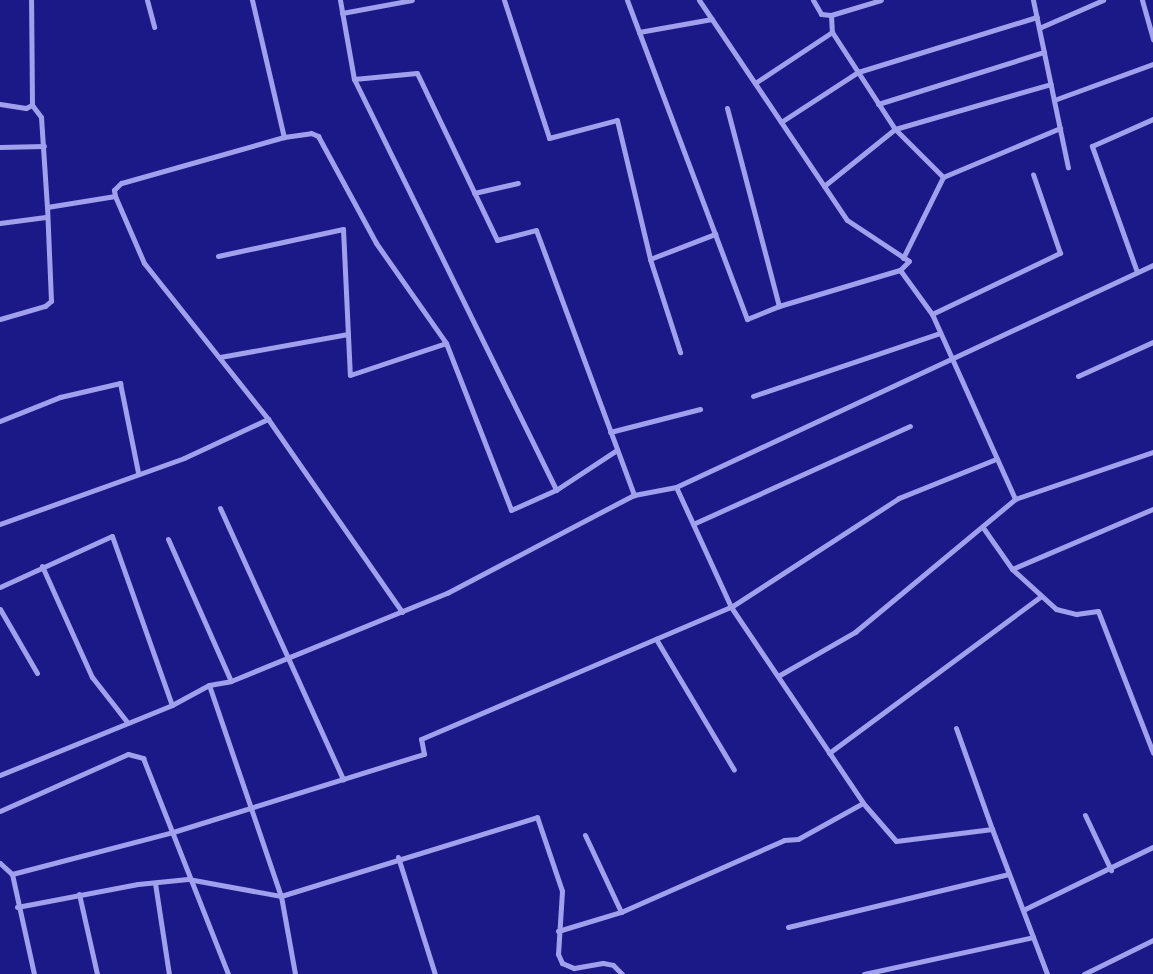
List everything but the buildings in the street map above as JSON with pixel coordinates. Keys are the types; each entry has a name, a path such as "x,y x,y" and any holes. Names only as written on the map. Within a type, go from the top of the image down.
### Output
{"street":[{"path":"0,319 45,306 51,301 44,146 41,117 32,105 31,0"},
{"path":"147,0 154,26"},
{"path":"252,0 284,137"},
{"path":"340,0 354,79 556,490"},
{"path":"342,13 412,0"},
{"path":"504,0 549,138 617,120 650,259 680,352"},
{"path":"627,0 747,319 779,306 900,270 909,262 847,220 699,0"},
{"path":"813,0 821,14 831,15 881,0"},
{"path":"1033,0 1068,167"},
{"path":"1039,28 1102,0"},
{"path":"1142,0 1153,39"},
{"path":"831,15 832,32 895,129 943,177"},
{"path":"781,122 858,72 1037,17"},
{"path":"638,32 712,19"},
{"path":"755,83 832,32"},
{"path":"878,104 1044,52"},
{"path":"1054,100 1153,64"},
{"path":"354,79 417,73 497,240 536,230 634,495"},
{"path":"824,186 895,129 1051,84"},
{"path":"0,104 26,108 32,105"},
{"path":"727,108 779,306"},
{"path":"1137,272 1092,146 1153,119"},
{"path":"903,258 943,177 1060,128"},
{"path":"402,612 268,419 144,263 115,196 114,190 121,183 284,137 311,133 318,136 376,243 446,343 511,510 556,490 618,450"},
{"path":"0,147 44,146"},
{"path":"932,314 1060,253 1033,174"},
{"path":"474,193 518,182"},
{"path":"48,207 115,196"},
{"path":"0,223 46,217"},
{"path":"218,256 343,229 350,375 446,343"},
{"path":"650,259 715,234"},
{"path":"0,775 172,705 209,685 231,681 447,594 634,495 676,487 1153,264"},
{"path":"900,270 932,314 1015,499"},
{"path":"753,396 940,333"},
{"path":"220,357 348,334"},
{"path":"1078,376 1153,342"},
{"path":"0,421 60,397 120,383 138,472"},
{"path":"610,432 700,409"},
{"path":"0,524 138,472 184,458 268,419"},
{"path":"693,524 910,426"},
{"path":"778,676 855,632 939,560 984,528 1015,499 1153,452"},
{"path":"12,874 173,832 248,806 343,780 424,754 421,739 731,606 899,498 996,459"},
{"path":"676,487 731,606 862,802 896,841 992,828"},
{"path":"220,508 343,780"},
{"path":"1012,569 1153,509"},
{"path":"984,528 1012,569 1040,597 1056,609 1076,614 1098,611 1153,753"},
{"path":"0,587 42,566 112,536 172,705"},
{"path":"168,539 231,681"},
{"path":"42,566 92,677 128,723"},
{"path":"829,753 1040,597"},
{"path":"0,609 37,673"},
{"path":"656,638 734,770"},
{"path":"209,685 248,806 281,896 295,974"},
{"path":"956,728 1047,974"},
{"path":"0,811 136,754 148,766 173,832 188,879 228,974"},
{"path":"558,931 620,912 784,840 798,839 862,802"},
{"path":"1085,814 1111,870"},
{"path":"17,907 79,894 188,879 281,896 398,857 537,817 562,891 558,931 558,954 562,963 574,968 603,963 613,965 622,974"},
{"path":"584,835 620,912"},
{"path":"1022,910 1111,870 1153,846"},
{"path":"398,857 435,974"},
{"path":"0,863 12,874 17,907 34,974"},
{"path":"788,927 1009,874"},
{"path":"155,883 169,974"},
{"path":"79,894 97,974"},
{"path":"864,974 1033,937"},
{"path":"1084,974 1153,940"}]}
